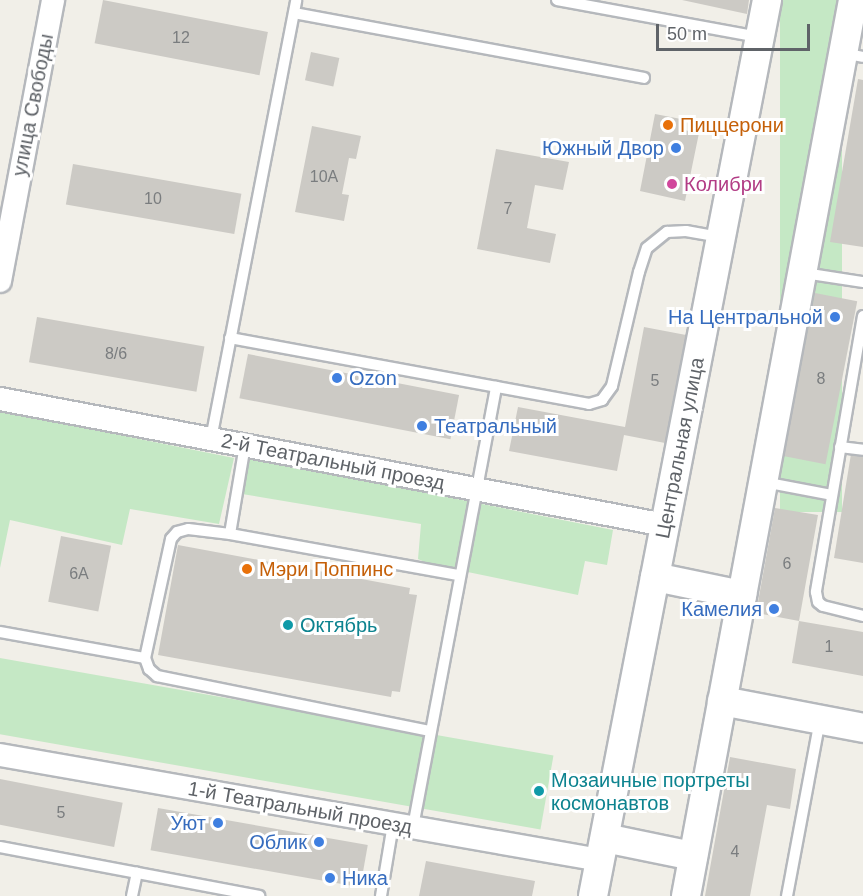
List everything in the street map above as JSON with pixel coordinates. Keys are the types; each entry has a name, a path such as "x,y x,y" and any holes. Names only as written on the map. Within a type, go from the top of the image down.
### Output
{"street":[{"name":"улица Свободы","path":"0,281 53,0"},
{"name":"Центральная улица","path":"593,896 766,0"},
{"path":"686,896 803,272 853,55 853,0"},
{"name":"2-й Театральный проезд","path":"0,399 666,525"},
{"path":"655,578 742,595"},
{"path":"722,701 863,728"},
{"name":"1-й Театральный проезд","path":"0,755 403,826 603,849"},
{"path":"603,849 693,856"}],"lane":[{"path":"211,439 296,0"},
{"path":"557,0 759,37"},
{"path":"294,13 644,78"},
{"path":"230,338 589,404 602,400 612,386 639,272 647,248 667,232 686,231 721,237"},
{"path":"803,272 863,282"},
{"path":"863,316 816,592 818,602 823,606 863,616"},
{"path":"381,896 430,731 496,387"},
{"path":"230,534 246,445"},
{"path":"840,447 863,450"},
{"path":"763,482 832,495"},
{"path":"430,731 157,676 149,669 145,658 171,539 177,532 188,529 230,534 459,575"},
{"path":"0,632 145,658"},
{"path":"787,896 820,720"},
{"path":"0,847 259,896"},
{"path":"132,896 137,873"}],"green space":[{"path":"780,0 842,0 842,512 780,512"},
{"path":"0,411 234,458 219,524 130,509 122,545 10,520 0,568"},
{"path":"250,458 613,530 607,565 585,561 578,595 429,564 418,559 421,524 242,494"},
{"path":"0,658 553,756 540,829 0,734"}],"building":[{"path":"103,0 268,32 260,75 95,43"},
{"path":"682,0 749,0 747,14"},
{"path":"311,52 339,58 333,86 305,80"},
{"path":"858,79 863,80 863,247 830,242"},
{"path":"655,114 681,119 679,129 699,133 685,201 640,191"},
{"path":"312,126 361,136 356,159 349,158 342,194 349,195 344,221 295,212"},
{"path":"496,149 569,162 563,190 535,185 527,228 556,234 550,263 477,249"},
{"path":"73,164 241,194 234,234 66,204"},
{"path":"815,293 857,301 826,464 783,456"},
{"path":"37,317 204,347 196,392 29,362"},
{"path":"644,327 686,335 665,443 624,435 617,471 509,451 518,407 625,427"},
{"path":"248,354 459,395 450,439 239,398"},
{"path":"851,454 863,456 863,563 834,558"},
{"path":"775,508 818,515 799,621 756,613"},
{"path":"61,536 111,546 98,612 48,602"},
{"name":"Октябрь","path":"178,545 410,588 409,594 417,595 400,692 392,691 391,697 158,655"},
{"path":"799,621 863,632 863,676 792,663"},
{"path":"730,757 796,769 790,809 767,805 750,896 705,896"},
{"path":"0,779 123,803 114,847 0,825"},
{"path":"158,808 368,845 360,887 151,850"},
{"path":"426,861 535,881 532,896 419,896"}],"place":[{"name":"Пиццерони","path":"668,125"},
{"name":"Южный Двор","path":"676,148"},
{"name":"Колибри","path":"672,184"},
{"name":"На Центральной","path":"835,317"},
{"name":"Ozon","path":"337,378"},
{"name":"Театральный","path":"422,426"},
{"name":"Мэри Поппинс","path":"247,569"},
{"name":"Камелия","path":"774,609"},
{"name":"Октябрь","path":"288,625"},
{"name":"Мозаичные портреты космонавтов","path":"539,791"},
{"name":"Уют","path":"218,823"},
{"name":"Облик","path":"319,842"},
{"name":"Ника","path":"330,878"}]}
